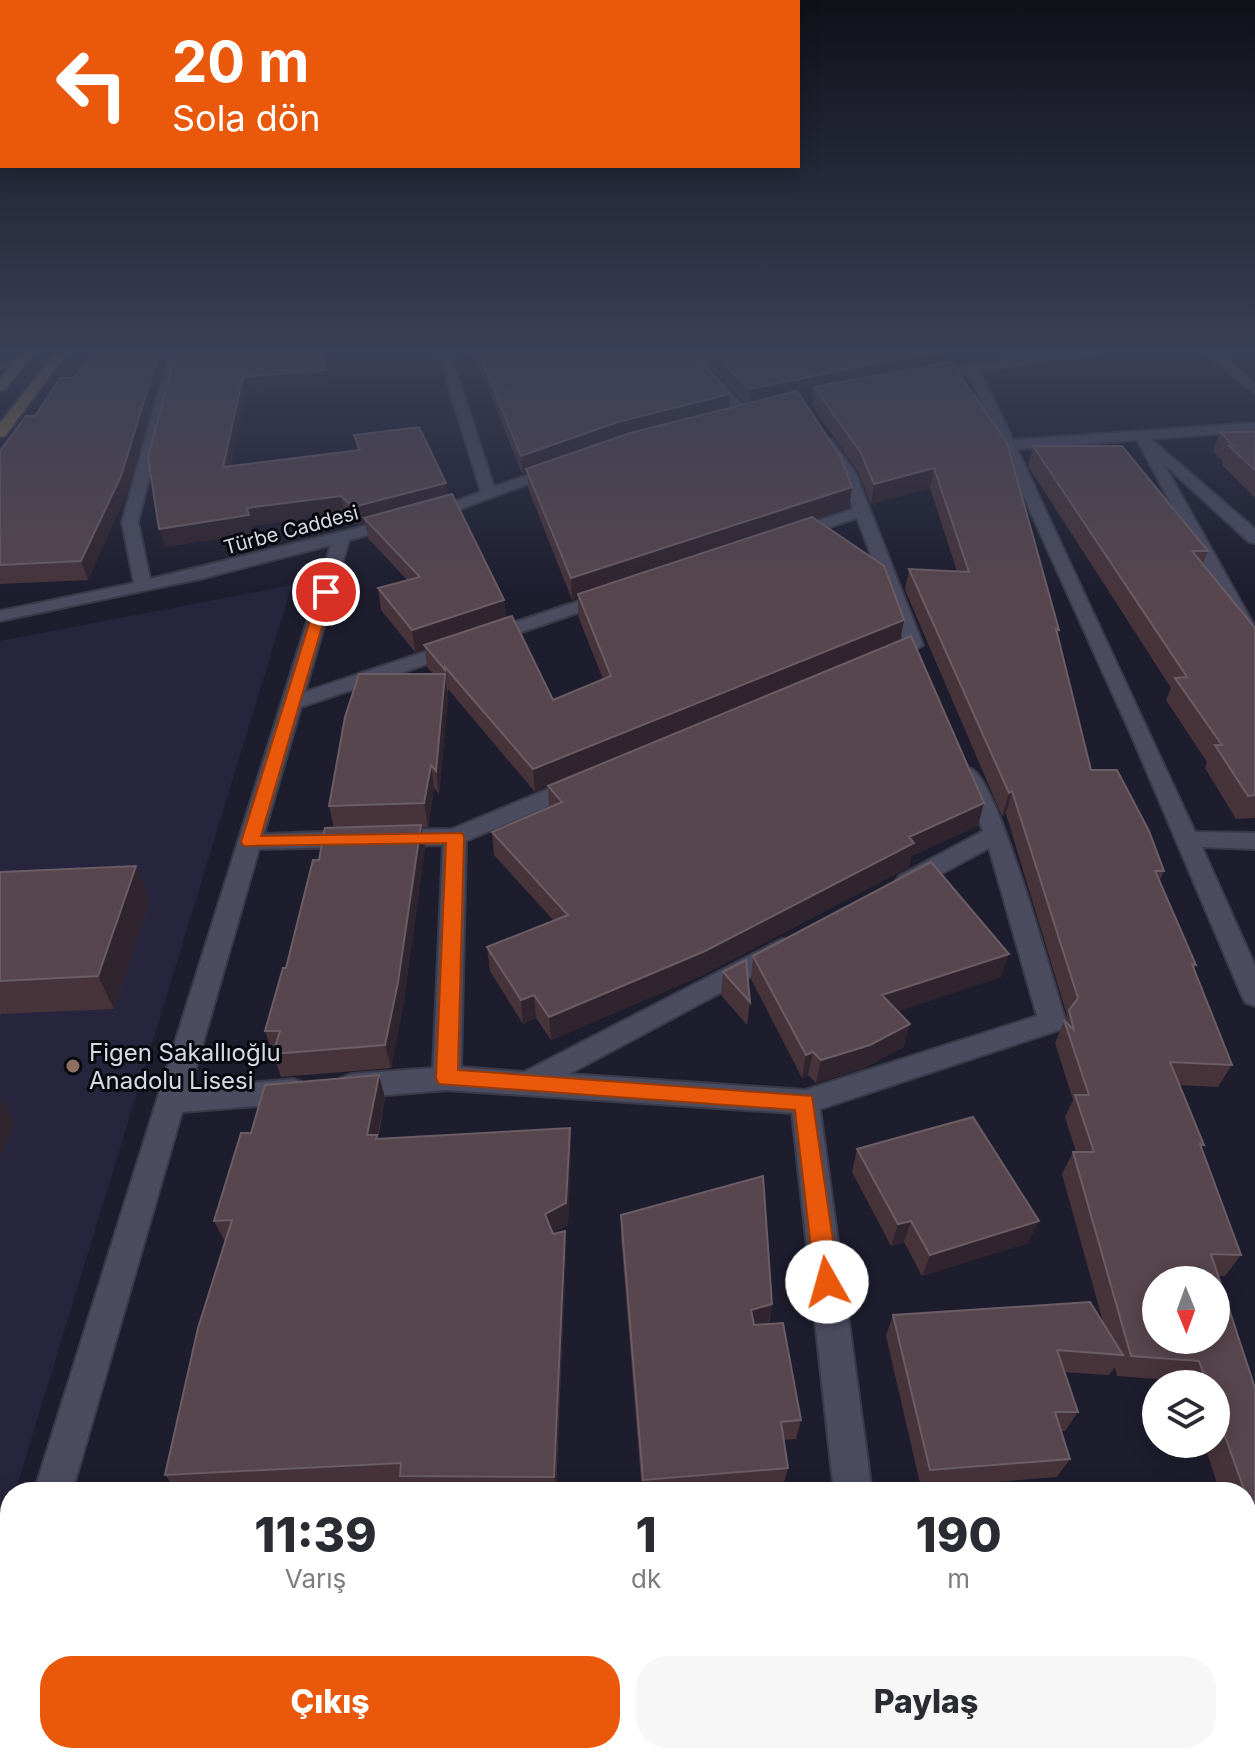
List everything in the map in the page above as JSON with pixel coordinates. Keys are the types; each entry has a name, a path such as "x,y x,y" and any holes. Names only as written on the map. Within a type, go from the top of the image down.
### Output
{"street":[{"path":"143,586 130,522 154,431"},
{"path":"469,431 489,494"},
{"path":"819,431 848,474 926,674"},
{"path":"1002,431 1255,996"},
{"path":"1008,445 1201,431"},
{"path":"1142,436 1255,538"},
{"path":"1142,436 1255,644"},
{"name":"Türbe Caddesi","path":"0,616 143,586 436,513 579,462"},
{"path":"772,541 862,511"},
{"path":"56,1482 342,537"},
{"path":"292,703 622,592"},
{"path":"871,663 914,645"},
{"path":"172,1101 447,1078 805,1102 1052,1022 996,834 958,747"},
{"path":"250,842 455,837 599,777"},
{"path":"886,893 996,834"},
{"path":"447,1078 455,837"},
{"path":"1187,839 1255,841"},
{"path":"528,1083 803,936"},
{"path":"805,1102 852,1482"}],"shaded area":[{"name":"Figen Sakallıoğlu Anadolu Lisesi","path":"292,585 18,1482 0,1482 0,641"}],"building":[{"path":"15,431 135,431 121,476 81,561 0,565 0,451"},
{"path":"155,431 231,431 223,467 360,450 354,435 421,431 446,483 353,507 341,496 247,508 249,515 159,529 148,457"},
{"path":"511,431 592,431 521,456"},
{"path":"824,431 840,456 852,487 571,578 526,469 630,433"},
{"path":"846,431 999,431 1007,443 1059,630 1056,629 1091,770 1117,770 1149,831 1164,871 1155,871 1196,965 1192,964 1232,1065 1170,1062 1204,1145 1200,1144 1241,1255 1211,1254 1215,1266 1142,1266 1142,1354 1230,1354 1230,1312 1255,1388 1255,1482 1241,1482 1230,1450 1230,1370 1202,1370 1199,1361 1131,1356 1073,1152 1094,1152 1075,1095 1089,1095 1064,1020 1074,1030 1069,1010 1078,998 1012,791 1009,793 909,569 969,572 934,468 874,484 861,453"},
{"path":"1220,432 1255,432 1255,470 1229,446 1233,446"},
{"path":"1033,446 1122,446 1208,551 1192,551 1255,628 1255,795 1248,796 1215,745 1222,745 1175,678 1187,677"},
{"path":"452,494 504,600 412,630 378,588 420,577 364,518"},
{"path":"812,517 884,566 904,620 533,769 424,645 512,616 553,700 611,676 578,594"},
{"path":"911,636 984,803 909,837 914,843 705,951 549,1017 534,995 521,1000 487,947 568,915 492,832 562,802 548,786"},
{"path":"359,674 445,674 436,771 431,765 424,803 329,806 345,717"},
{"path":"421,825 398,982 385,1045 273,1054 280,1031 265,1031 283,968 286,968 313,860 319,860 325,828"},
{"path":"931,862 1009,954 882,995 910,1024 870,1045 821,1060 813,1052 806,1055 753,956"},
{"path":"136,866 98,976 0,981 0,872"},
{"path":"746,960 750,1002 723,972"},
{"path":"379,1075 367,1135 377,1135 376,1139 570,1128 566,1203 545,1214 553,1234 565,1231 554,1477 400,1476 401,1463 165,1475 198,1328 232,1220 214,1221 241,1133 251,1133 265,1085"},
{"path":"973,1117 1039,1221 930,1255 911,1221 898,1224 857,1149"},
{"path":"763,1176 772,1304 751,1310 754,1325 783,1323 801,1420 781,1422 788,1468 643,1480 621,1215"},
{"path":"1090,1302 1123,1355 1057,1350 1078,1412 1055,1412 1070,1459 930,1470 893,1315"}],"place":[{"name":"Figen Sakallıoğlu Anadolu Lisesi","path":"73,1066"}],"route":[{"path":"326,592 250,842 455,837 447,1078 805,1102 827,1282"}]}
